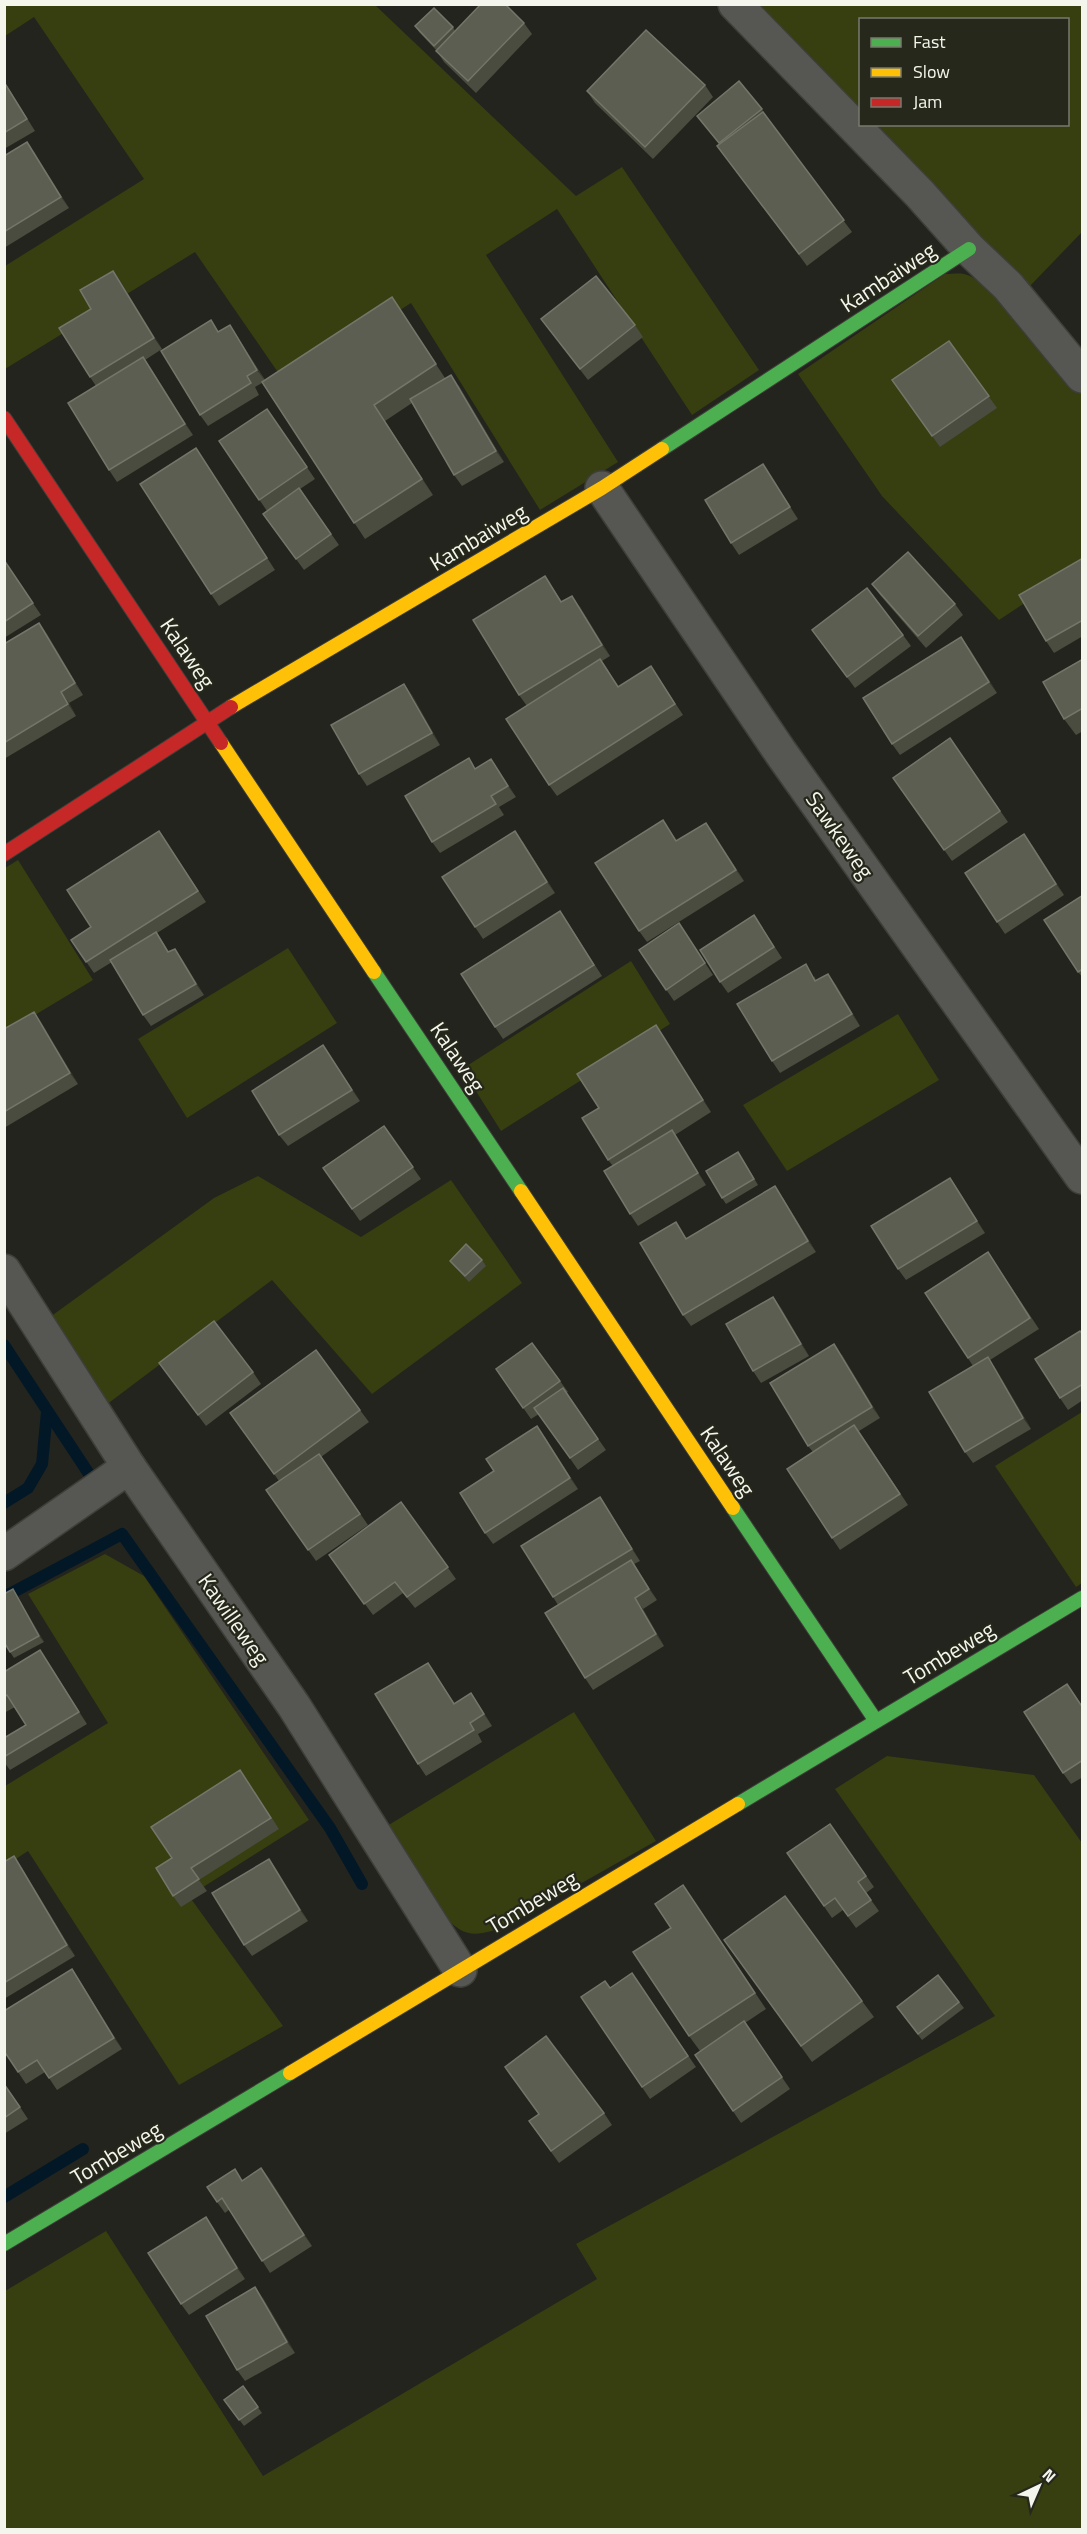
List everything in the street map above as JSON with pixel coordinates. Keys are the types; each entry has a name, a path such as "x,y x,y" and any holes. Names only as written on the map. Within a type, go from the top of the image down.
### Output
{"street":[{"path":"735,4 920,194 969,249 1008,286 1083,376"},
{"name":"Kambaiweg","path":"4,854 208,721 602,488 969,249"},
{"name":"Kalaweg","path":"4,418 876,1721"},
{"name":"Sawkeweg","path":"602,488 781,753 1083,1177"},
{"name":"Kawilleweg","path":"4,1271 129,1467 294,1706 460,1970"},
{"path":"4,1554 129,1467"},
{"name":"Tombeweg","path":"4,2244 1083,1598"}],"green space":[{"path":"4,5 375,5 576,196 622,167 759,370 692,415 557,209 486,255 618,462 540,510 411,303 286,384 195,252 5,369 5,266 144,179 34,17 5,36"},
{"path":"753,5 1082,5 1082,232 1029,287 871,126 1069,126 1069,18 859,18 859,113"},
{"path":"945,274 964,274 993,292 1026,325 1082,392 1082,565 999,620 882,496 798,374"},
{"path":"18,860 93,980 5,1033 5,868"},
{"path":"288,948 337,1023 187,1118 138,1039"},
{"path":"631,961 670,1024 501,1131 462,1069"},
{"path":"898,1014 939,1080 787,1171 743,1105"},
{"path":"258,1176 361,1237 451,1180 522,1283 372,1394 272,1280 106,1405 50,1317 214,1198"},
{"path":"1082,1412 1082,1583 1076,1587 995,1466"},
{"path":"105,1554 144,1576 309,1820 189,1896 283,2026 179,2085 28,1851 5,1866 5,1786 108,1723 28,1594"},
{"path":"574,1712 656,1841 504,1927 475,1934 464,1932 449,1921 440,1910 387,1826"},
{"path":"887,1756 1034,1775 1082,1843 1082,2529 5,2529 5,2291 106,2231 263,2476 597,2279 576,2244 995,2016 835,1789"}],"building":[{"path":"481,4 505,4 524,23 468,81 436,51"},
{"path":"434,8 453,27 434,46 415,26"},
{"path":"646,30 705,85 645,147 587,91"},
{"path":"739,81 762,109 719,143 697,116"},
{"path":"4,82 27,119 4,133"},
{"path":"763,112 844,220 799,254 717,146"},
{"path":"27,142 61,197 4,232 4,156"},
{"path":"113,271 154,338 90,377 59,328 91,309 80,290"},
{"path":"596,276 635,325 580,369 541,319"},
{"path":"392,297 436,364 374,405 422,479 354,523 262,382"},
{"path":"211,320 218,332 230,325 257,370 247,376 251,383 200,415 161,351"},
{"path":"949,341 989,396 932,436 892,380"},
{"path":"143,357 185,424 109,470 68,403"},
{"path":"451,375 496,451 454,475 410,399"},
{"path":"267,409 307,467 259,500 219,441"},
{"path":"196,448 267,558 211,594 140,484"},
{"path":"763,464 790,507 731,543 705,500"},
{"path":"299,488 331,534 296,559 263,514"},
{"path":"908,552 955,604 918,636 872,584"},
{"path":"1083,558 1083,620 1046,641 1019,595"},
{"path":"4,560 33,603 4,622"},
{"path":"545,576 561,602 572,596 602,645 519,695 473,620"},
{"path":"867,588 903,635 847,677 812,630"},
{"path":"39,623 75,683 61,692 68,704 4,743 4,644"},
{"path":"961,637 989,682 892,744 863,698"},
{"path":"600,659 618,687 651,666 675,704 549,785 506,719"},
{"path":"1083,659 1083,708 1064,719 1043,682"},
{"path":"404,684 432,733 359,774 331,725"},
{"path":"950,738 1000,811 944,850 893,778"},
{"path":"469,758 475,769 491,759 508,786 491,796 496,804 432,842 405,796"},
{"path":"663,820 676,841 706,823 736,870 639,931 595,863"},
{"path":"159,831 198,891 86,962 71,940 91,927 67,890"},
{"path":"515,831 547,882 475,927 442,877"},
{"path":"1024,834 1056,884 997,922 965,873"},
{"path":"1083,895 1083,969 1078,972 1044,920"},
{"path":"560,911 594,965 495,1027 461,974"},
{"path":"754,915 774,947 720,982 700,950"},
{"path":"679,923 705,963 666,990 639,950"},
{"path":"156,932 168,952 175,949 196,984 143,1015 110,960"},
{"path":"806,964 815,981 828,974 852,1014 772,1061 737,1004"},
{"path":"34,1012 70,1073 4,1112 4,1029"},
{"path":"656,1025 703,1100 608,1160 582,1118 599,1108 577,1074"},
{"path":"323,1045 352,1090 279,1135 252,1091"},
{"path":"384,1126 413,1167 352,1209 323,1168"},
{"path":"672,1130 698,1173 630,1214 604,1171"},
{"path":"738,1152 754,1179 722,1198 706,1171"},
{"path":"950,1178 977,1221 898,1269 871,1226"},
{"path":"775,1186 808,1241 683,1315 640,1243 676,1222 686,1239"},
{"path":"466,1244 482,1260 465,1276 450,1261"},
{"path":"988,1252 1030,1318 968,1358 925,1293"},
{"path":"773,1297 801,1344 753,1371 726,1324"},
{"path":"214,1321 253,1372 198,1415 159,1363"},
{"path":"1080,1331 1083,1335 1083,1384 1060,1398 1035,1359"},
{"path":"532,1343 560,1381 523,1408 496,1369"},
{"path":"834,1344 872,1407 808,1446 770,1383"},
{"path":"316,1350 360,1410 274,1474 230,1413"},
{"path":"988,1357 1023,1418 965,1452 929,1392"},
{"path":"563,1388 598,1439 570,1458 534,1408"},
{"path":"854,1425 900,1494 832,1538 787,1469"},
{"path":"537,1426 570,1478 485,1533 460,1493 494,1471 486,1459"},
{"path":"319,1454 360,1514 308,1550 266,1490"},
{"path":"600,1497 632,1549 553,1597 521,1546"},
{"path":"401,1502 448,1567 407,1597 395,1582 364,1604 329,1555"},
{"path":"631,1560 649,1589 635,1598 656,1634 585,1678 545,1613"},
{"path":"13,1589 39,1636 10,1652 4,1642 4,1594"},
{"path":"40,1650 79,1712 4,1757 4,1738 26,1725 7,1695 4,1697 4,1672"},
{"path":"428,1663 454,1704 471,1693 484,1714 470,1723 474,1730 418,1764 375,1694"},
{"path":"1067,1684 1083,1708 1083,1760 1063,1773 1024,1712"},
{"path":"240,1770 271,1818 191,1868 199,1879 173,1896 156,1868 172,1858 151,1827"},
{"path":"830,1824 866,1876 858,1882 871,1900 848,1916 835,1898 824,1906 787,1853"},
{"path":"14,1856 67,1945 4,1983 4,1862"},
{"path":"269,1859 300,1910 244,1945 212,1893"},
{"path":"683,1885 755,1993 689,2036 633,1952 671,1928 655,1904"},
{"path":"785,1896 862,2001 801,2046 724,1940"},
{"path":"72,1969 114,2038 49,2078 37,2060 18,2072 4,2051 4,2011"},
{"path":"632,1973 688,2056 642,2087 581,1997 605,1981 610,1988"},
{"path":"938,1975 959,2002 918,2034 897,2007"},
{"path":"744,2021 782,2077 733,2111 695,2055"},
{"path":"546,2036 604,2113 551,2151 529,2121 539,2114 505,2067"},
{"path":"4,2084 20,2107 4,2118"},
{"path":"261,2168 304,2235 262,2261 222,2198 217,2202 207,2187 235,2169 242,2181"},
{"path":"206,2217 237,2268 181,2304 148,2253"},
{"path":"255,2287 287,2342 237,2370 206,2316"},
{"path":"243,2386 258,2407 239,2420 224,2400"}],"waterway":[{"path":"4,1345 95,1483"},
{"path":"4,1503 28,1488 42,1464 47,1412"},
{"path":"4,1597 122,1534 330,1828 362,1884"},
{"path":"4,2197 83,2149"}],"traffic: fast":[{"path":"662,449 969,249"},
{"path":"374,972 521,1191"},
{"path":"733,1508 876,1721"},
{"path":"738,1804 1082,1598"},
{"path":"4,2244 290,2073"}],"traffic: slow":[{"path":"231,707 602,488 662,449"},
{"path":"221,743 374,972"},
{"path":"521,1191 733,1508"},
{"path":"290,2073 738,1804"}],"traffic: jam":[{"path":"4,418 221,743"},
{"path":"4,854 231,707"}]}
